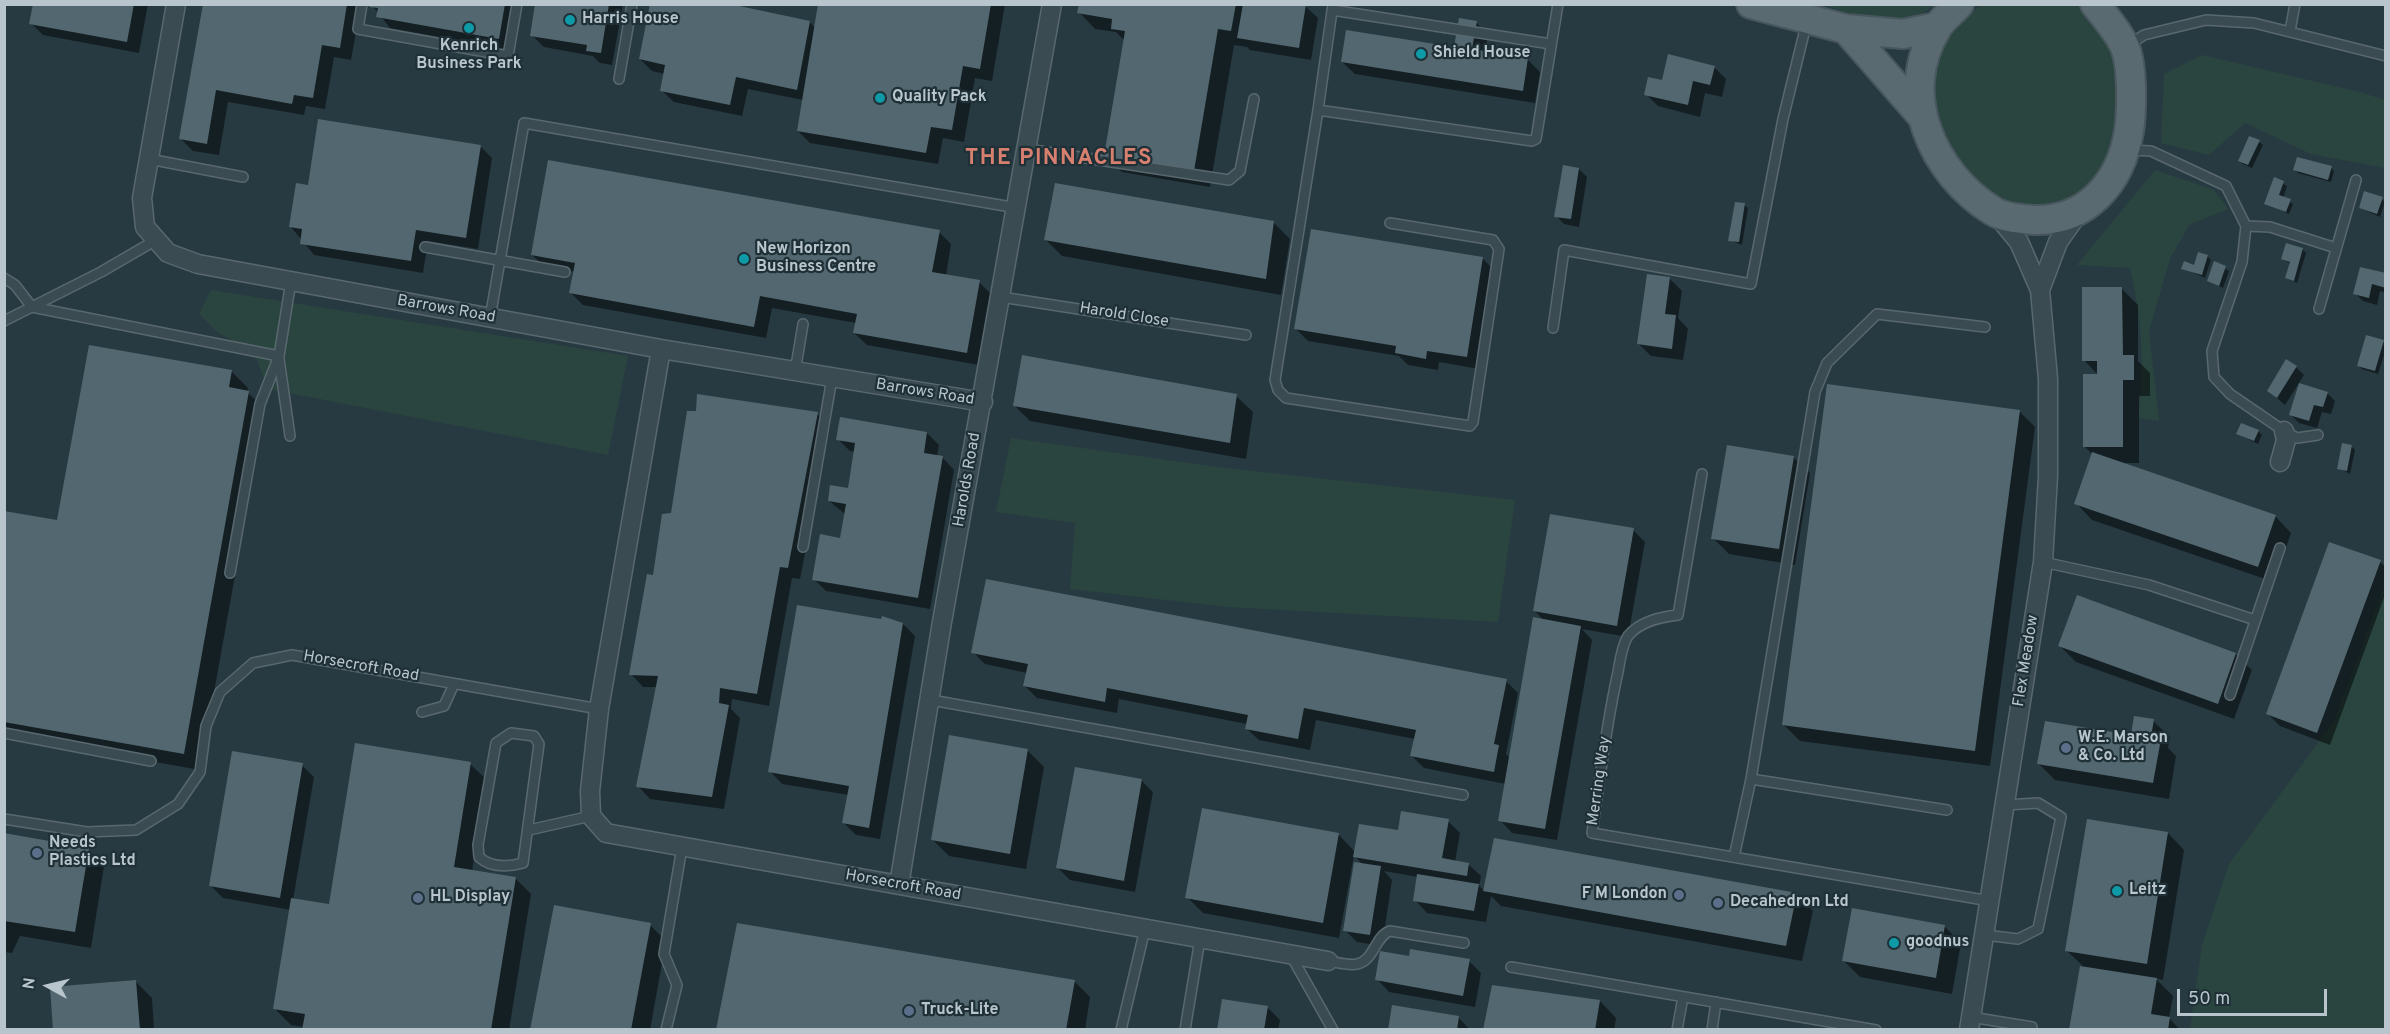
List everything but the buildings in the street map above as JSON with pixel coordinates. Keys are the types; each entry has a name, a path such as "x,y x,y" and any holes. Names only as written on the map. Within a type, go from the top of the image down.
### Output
{"main road":[{"path":"1751,4 1846,29 1903,34 1937,27"},
{"path":"1959,4 1937,27 1925,56 1919,80 1922,115 1930,141 1960,186 1995,213 2020,219 2039,220 2060,218 2080,211 2109,182 2126,150 2130,118 2125,46 2095,4"},
{"path":"1846,29 1922,115"}],"street":[{"name":"Barrows Road","path":"176,4 149,159 143,208 145,227 168,253 198,264 490,318 795,372 983,402"},
{"name":"Harolds Road","path":"899,885 942,622 983,402 1052,4"},
{"name":"Flex Meadow","path":"2040,290 2058,242 2080,211"},
{"name":"Flex Meadow","path":"1970,1023 2043,562 2048,476 2048,379 2040,290 2019,242 1995,213"},
{"path":"591,816 590,791 599,710 661,349"},
{"path":"2280,462 2286,440 2283,431"},
{"name":"Horsecroft Road","path":"591,816 606,833 1328,961"}],"lane":[{"path":"362,4 358,29 508,56 517,4"},
{"path":"620,79 632,4"},
{"path":"1318,110 1532,141 1536,139 1558,4"},
{"path":"2290,31 2295,4"},
{"path":"1390,223 1493,240 1499,249 1473,422 1470,426 1286,398 1278,390 1275,380 1332,7 1551,44"},
{"path":"1553,328 1564,250 1751,284 1782,119 1807,19"},
{"path":"2125,46 2144,35 2206,20 2254,23 2385,56"},
{"path":"1027,149 1229,180 1240,171 1254,99"},
{"path":"490,318 524,123 1017,208"},
{"path":"2126,150 2151,151 2226,186 2246,226 2242,262 2212,351 2214,376 2230,394 2283,431 2297,438 2318,435"},
{"path":"149,159 243,177"},
{"path":"2319,309 2356,180"},
{"path":"2246,226 2270,227 2336,248"},
{"path":"4,321 101,272 156,240"},
{"path":"425,247 565,272"},
{"path":"4,278 15,285 32,307 279,356"},
{"path":"230,573 260,404 279,356 291,281"},
{"name":"Harold Close","path":"1001,297 1246,335"},
{"path":"1734,857 1751,779 1815,392 1827,363 1877,314 1985,327"},
{"path":"795,372 803,324"},
{"path":"279,356 290,436"},
{"path":"803,547 832,378"},
{"name":"Merring Way","path":"1702,474 1678,615 1660,617 1641,626 1628,637 1622,651 1592,833 1990,901"},
{"path":"2230,695 2280,548"},
{"path":"2043,562 2149,585 2255,620"},
{"name":"Horsecroft Road","path":"4,819 87,832 136,830 177,804 200,772 206,726 220,692 253,663 292,655 599,710"},
{"path":"422,712 444,706 454,684"},
{"path":"931,700 1463,795"},
{"path":"4,733 151,761"},
{"path":"511,733 534,736 539,744 529,830 523,863 511,866 487,864 480,857 478,845 496,743 511,733"},
{"path":"1751,779 1947,810"},
{"path":"1984,935 2018,939 2038,929 2061,817 2038,803 2005,805"},
{"path":"529,830 591,816"},
{"path":"666,1029 677,985 664,954 682,847"},
{"path":"1121,1029 1145,929"},
{"path":"1328,961 1357,964 1368,958 1385,933 1390,931 1464,943"},
{"path":"1185,1029 1200,939"},
{"path":"1290,954 1333,1029"},
{"path":"1511,967 1716,1002 1822,1025 1876,1029"},
{"path":"1677,1029 1683,997"},
{"path":"1712,1029 1716,1002"},
{"path":"1970,1023 2032,1026"}],"green space":[{"path":"1822,5 1935,5 1908,23 1881,22"},
{"path":"1982,5 2082,5 2108,34 2117,63 2122,97 2106,172 2070,200 2041,208 2013,203 1987,189 1966,168 1949,141 1937,112 1933,82 1937,55 1950,33 1962,20"},
{"path":"2202,55 2385,100 2385,168 2311,154 2245,123 2209,155 2161,143 2164,74"},
{"path":"2155,170 2214,190 2228,209 2189,225 2170,259 2149,331 2159,421 2138,418 2142,361 2137,305 2130,268 2077,265"},
{"path":"211,290 628,356 608,455 268,389 254,352 217,332 199,314"},
{"path":"1011,438 1217,467 1515,500 1498,622 1228,607 1070,589 1075,523 996,512"},
{"path":"2385,584 2385,1029 2190,1029 2202,945 2229,864 2334,721"}],"place":[{"name":"Harris House","path":"570,20"},
{"name":"Kenrich Business Park","path":"469,28"},
{"name":"Shield House","path":"1421,54"},
{"name":"Quality Pack","path":"880,98"},
{"name":"New Horizon Business Centre","path":"744,259"},
{"name":"W.E. Marson & Co. Ltd","path":"2066,748"},
{"name":"Needs Plastics Ltd","path":"37,853"},
{"name":"Leitz","path":"2117,891"},
{"name":"F M London","path":"1679,895"},
{"name":"HL Display","path":"418,898"},
{"name":"Decahedron Ltd","path":"1718,903"},
{"name":"goodnus","path":"1894,943"},
{"name":"Truck-Lite","path":"909,1011"}],"district":[{"name":"THE PINNACLES","path":"1059,160"}]}
